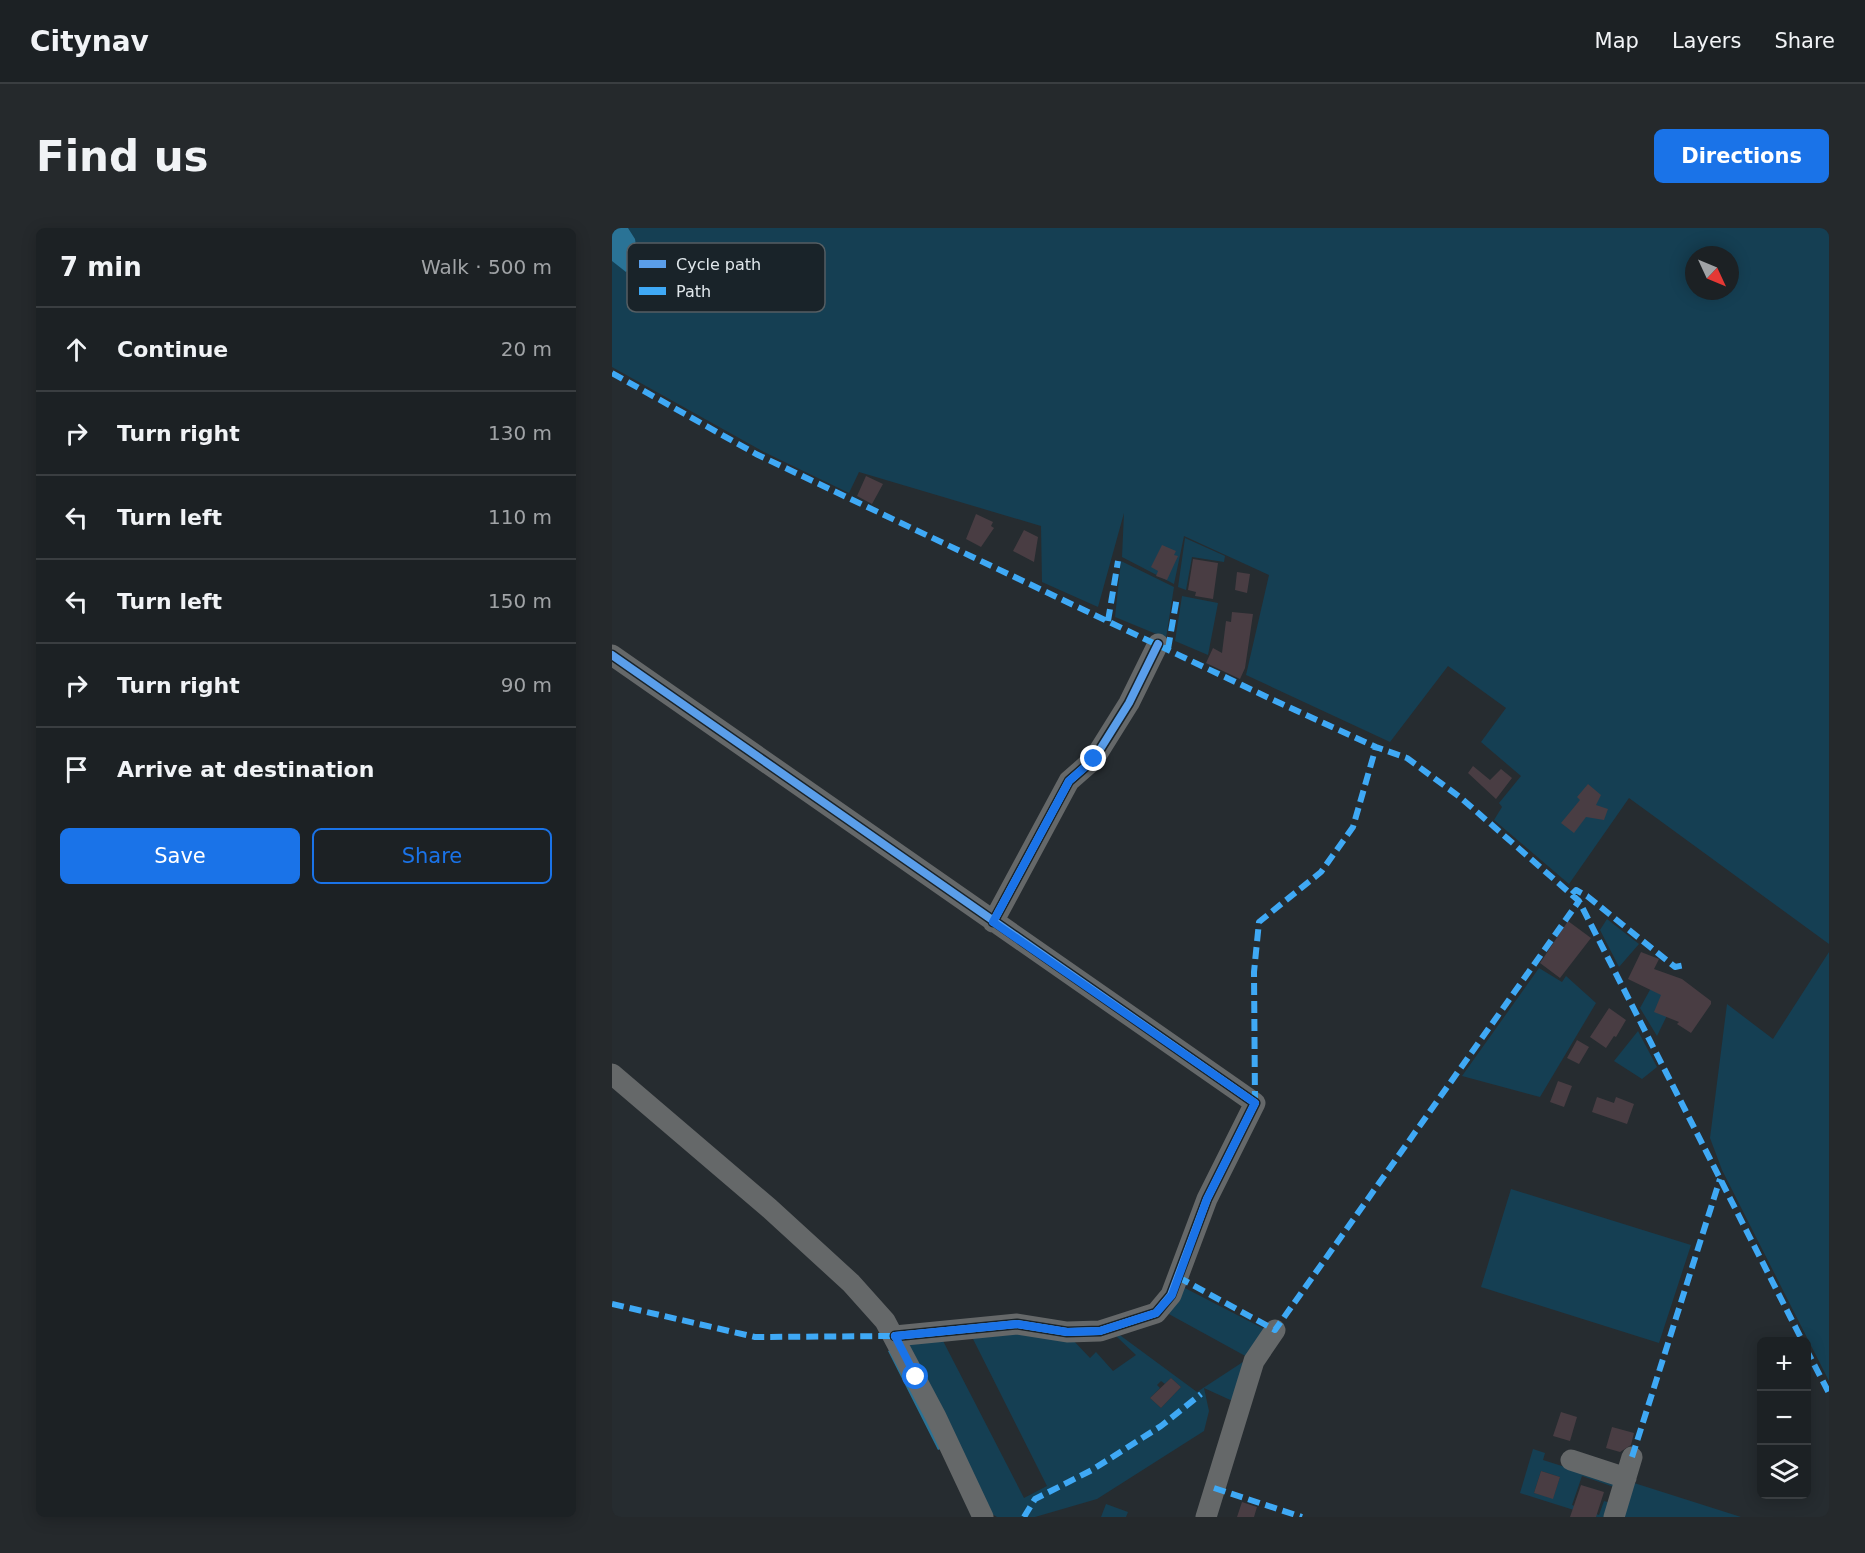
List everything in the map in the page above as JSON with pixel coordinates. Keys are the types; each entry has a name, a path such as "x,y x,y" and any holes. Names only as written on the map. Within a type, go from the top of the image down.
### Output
{"street":[{"path":"993,922 1069,781 1094,759 1129,703 1158,644"},
{"path":"612,654 1255,1103 1207,1199 1172,1295 1156,1313 1100,1331 1067,1332 1017,1324 895,1336"},
{"path":"612,1074 769,1208 843,1275 885,1321 895,1336 983,1517"},
{"path":"1206,1517 1254,1360 1275,1330"},
{"path":"1614,1517 1632,1457"},
{"path":"1571,1460 1626,1478"}],"shaded area":[{"path":"612,228 1829,228 1829,944 1629,798 1569,884 1494,820 1502,807 1499,803 1521,776 1481,742 1506,708 1448,666 1390,742 1246,675 1269,575 1184,536 1174,584 1122,557 1124,513 1098,607 1042,582 1041,526 859,472 849,493 764,452 612,367"},
{"path":"612,228 628,228 636,243 627,243 627,271 612,261"},
{"path":"1185,538 1225,556 1224,562 1192,557 1186,590 1178,587"},
{"path":"1121,561 1174,587 1166,638 1115,617"},
{"path":"1182,596 1218,603 1208,655 1175,641"},
{"path":"1607,919 1639,944 1619,967 1600,930"},
{"path":"1829,952 1829,1381 1811,1346 1811,1337 1807,1337 1722,1170 1710,1138 1727,1004 1773,1039"},
{"path":"1539,968 1562,982 1566,976 1596,1003 1540,1097 1462,1076"},
{"path":"1651,988 1675,999 1657,1036 1640,1008"},
{"path":"1638,1031 1657,1067 1642,1079 1614,1061"},
{"path":"1511,1189 1691,1245 1659,1343 1481,1287"},
{"path":"1183,1287 1270,1332 1237,1403 1204,1388 1209,1411 1204,1431 1097,1499 1035,1517 997,1517 992,1514 906,1343 941,1337 1024,1498 1047,1486 971,1335 1014,1331 1072,1339 1090,1358 1096,1352 1113,1371 1136,1355 1115,1335 1117,1333 1197,1392 1249,1358 1167,1313","holes":["1171,1378 1181,1387 1161,1408 1150,1398 1160,1388 1157,1385 1161,1381 1165,1384"]},
{"path":"898,1347 947,1446 938,1450 888,1351"},
{"path":"1533,1449 1545,1453 1543,1460 1619,1484 1617,1488 1582,1476 1572,1505 1599,1515 1604,1501 1614,1504 1610,1517 1596,1517 1520,1493","holes":["1541,1471 1560,1477 1553,1498 1534,1493"]},
{"path":"1631,1482 1741,1517 1620,1517"},
{"path":"1106,1504 1128,1512 1126,1517 1101,1517"}],"building":[{"path":"866,476 883,484 872,504 857,496"},
{"path":"976,514 993,522 991,526 994,528 981,547 966,539"},
{"path":"1024,530 1038,537 1034,562 1013,551"},
{"path":"1162,545 1176,551 1174,555 1178,556 1167,580 1156,576 1158,571 1151,567"},
{"path":"1193,559 1218,563 1213,599 1195,596 1196,592 1188,590"},
{"path":"1237,572 1250,574 1247,593 1235,590"},
{"path":"1232,612 1253,614 1245,668 1240,679 1206,663 1213,648 1222,653 1226,621 1231,622"},
{"path":"1473,766 1490,780 1501,769 1512,778 1496,799 1468,773"},
{"path":"1588,784 1601,795 1596,805 1608,809 1604,820 1586,817 1574,833 1561,823 1580,800 1577,797"},
{"path":"1568,921 1591,938 1560,978 1540,963"},
{"path":"1641,952 1659,959 1654,969 1682,979 1711,1001 1691,1033 1677,1024 1679,1022 1654,1012 1661,995 1628,979"},
{"path":"1609,1008 1626,1020 1606,1048 1590,1037"},
{"path":"1577,1040 1589,1047 1579,1064 1567,1058"},
{"path":"1558,1081 1572,1086 1564,1107 1550,1102"},
{"path":"1597,1097 1614,1103 1616,1097 1634,1104 1627,1124 1592,1112"},
{"path":"1171,1378 1181,1387 1161,1408 1150,1398"},
{"path":"1561,1412 1577,1417 1570,1441 1553,1436"},
{"path":"1612,1427 1634,1433 1631,1445 1620,1452 1606,1448"},
{"path":"1541,1471 1560,1477 1553,1499 1534,1493"},
{"path":"1581,1485 1604,1492 1596,1517 1570,1517"},
{"path":"1242,1502 1257,1507 1254,1517 1237,1517"}],"marked path":[{"path":"612,373 756,454 1269,698 1376,747 1407,758 1461,798 1579,901 1800,1337"},
{"path":"1108,621 1118,561"},
{"path":"1168,649 1177,597"},
{"path":"1255,1103 1254,972 1259,922 1321,872 1353,827 1376,747"},
{"path":"1572,894 1576,890 1587,896 1675,967 1685,965"},
{"path":"1178,1277 1275,1330 1579,901"},
{"path":"1632,1457 1720,1179"},
{"path":"612,1304 755,1337 895,1336"},
{"path":"1811,1359 1829,1393"},
{"path":"1024,1517 1035,1499 1092,1470 1161,1426 1201,1394"},
{"path":"1214,1488 1302,1517"}],"cycle path":[{"path":"993,922 1069,781 1094,759 1129,703 1158,644"},
{"path":"612,655 1255,1103 1207,1199 1171,1295 1156,1313 1100,1331 1067,1332 1017,1324 895,1336"}],"route":[{"path":"916,1377 895,1336 1017,1324 1067,1332 1100,1331 1156,1313 1172,1295 1207,1199 1255,1103 993,922 1069,781 1094,759"}]}
